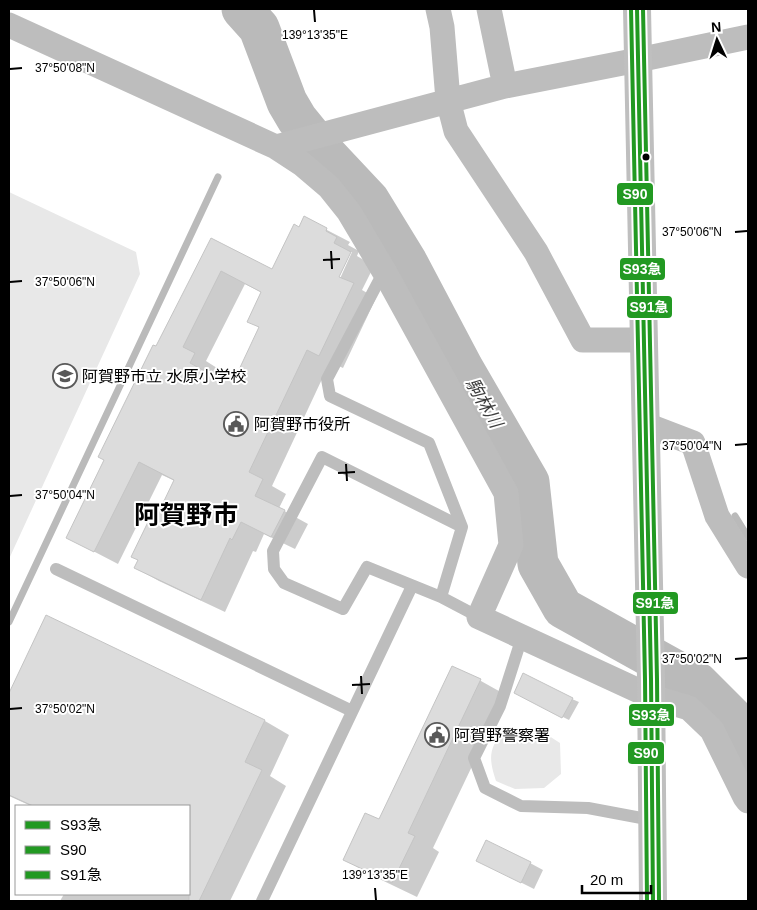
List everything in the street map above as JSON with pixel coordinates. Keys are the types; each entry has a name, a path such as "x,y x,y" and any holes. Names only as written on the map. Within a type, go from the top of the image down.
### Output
{"main road":[{"path":"637,9 651,688 653,901"}],"street":[{"path":"438,9 442,27 448,100 456,131 536,252 583,340 644,340"},
{"path":"489,9 505,86"},
{"path":"9,25 276,147 302,164 328,187 349,212 384,271 506,493 512,546 479,617 522,637 651,688 689,708 712,730 748,801"},
{"path":"276,147 505,86 748,37"},
{"path":"646,425 693,443 717,516 748,566"}],"lane":[{"path":"384,271 327,378 330,396 429,442 462,527 441,597"},
{"path":"462,527 322,457 273,551 274,569 284,583 343,609 367,567 441,597 479,617"},
{"path":"56,568 352,711"},
{"path":"262,901 412,586"},
{"path":"522,637 500,706 474,758 485,788 520,806 588,808 652,820"}],"shaded area":[{"path":"9,192 136,252 140,274 9,559"},
{"path":"521,727 546,734 560,743 561,774 544,788 515,789 496,781 491,759 493,747 505,728"}],"building":[{"path":"304,216 327,228 326,231 337,237 334,243 351,252 339,277 354,283 319,356 307,350 249,472 263,479 255,496 285,510 271,537 241,522 232,540 230,538 201,600 134,568 138,560 131,557 148,522 153,524 174,480 139,462 94,552 66,538 104,460 98,457 153,345 156,346 211,238 272,269 294,224 299,227","holes":["221,271 261,292 247,322 259,327 236,376 226,371 221,380 190,363 195,353 183,347"]},
{"path":"46,615 265,720 245,762 262,770 199,901 189,901 190,805 31,805 9,795 9,693"},
{"path":"452,666 481,679 408,833 415,836 392,883 343,860 365,813 379,819"},
{"path":"523,673 573,698 562,718 514,693"},
{"path":"486,840 531,862 521,883 476,861"}],"waterway":[{"name":"駒林川","path":"242,9 259,28 287,102 297,119 323,151 369,200 407,262 463,368 529,482 538,564 563,608 698,683 732,717 748,753"},
{"path":"9,622 218,177"},
{"path":"735,516 748,537"}],"transit line":[{"name":"S90","path":"631,9 645,679 647,901"},
{"name":"S93急","path":"637,9 651,679 653,901"},
{"name":"S91急","path":"643,9 657,679 659,901"}],"place":[{"name":"阿賀野市立 水原小学校","path":"65,376"},
{"name":"阿賀野市役所","path":"236,424"},
{"name":"阿賀野警察署","path":"437,735"}],"district":[{"name":"阿賀野市","path":"186,515"}]}
